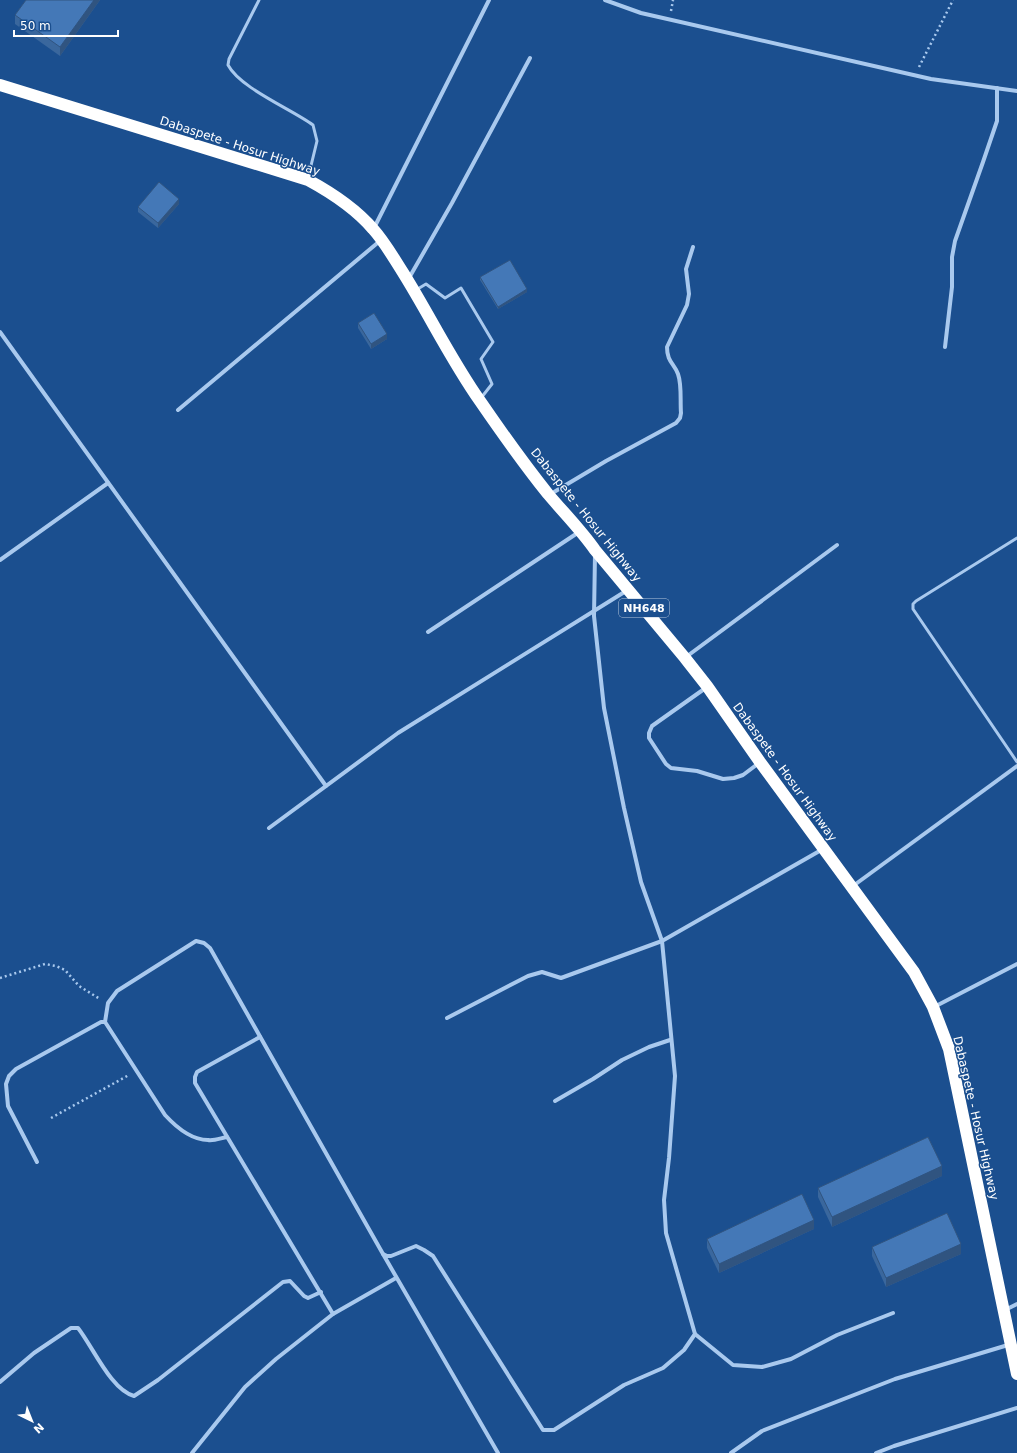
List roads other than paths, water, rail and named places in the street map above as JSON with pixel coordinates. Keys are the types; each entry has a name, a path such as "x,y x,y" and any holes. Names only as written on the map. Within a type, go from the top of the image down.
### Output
{"highway":[{"name":"Dabaspete - Hosur Highway","path":"0,85 308,180 331,193 373,229 415,291 479,400 549,495 581,531 628,590 686,658 823,849 914,972 933,1007 949,1049 1017,1374"}],"street":[{"path":"373,229 489,0"},
{"path":"605,0 641,13 915,76 1017,91"},
{"path":"408,280 452,203 530,58"},
{"path":"945,347 952,287 952,257 955,241 996,121 997,88"},
{"path":"178,410 381,240"},
{"path":"549,495 676,422 680,418 681,413 678,373 670,362 667,354 667,347 687,305 689,294 686,269 693,247"},
{"path":"0,332 326,786"},
{"path":"0,560 108,483"},
{"path":"428,632 581,531"},
{"path":"686,658 837,545"},
{"path":"595,550 594,616 604,708 624,808 641,882 662,941 674,1076 669,1158 664,1200 666,1233 695,1334 733,1365 762,1367 790,1359 837,1335 893,1313"},
{"path":"269,828 398,733 628,590"},
{"path":"707,686 652,726 649,733 649,738 666,764 672,768 697,770 723,779 743,775 760,762"},
{"path":"851,887 1017,766"},
{"path":"447,1018 528,976 542,972 561,978 662,941 823,849"},
{"path":"227,1137 208,1140 188,1135 173,1124 165,1115 105,1022 108,1003 117,991 196,941 204,943 210,948 396,1278 498,1453"},
{"path":"933,1007 1017,964"},
{"path":"37,1162 8,1106 6,1084 8,1076 16,1069 101,1022 105,1022"},
{"path":"260,1037 198,1072 195,1077 195,1083 333,1314"},
{"path":"555,1101 622,1060 649,1047 670,1040"},
{"path":"383,1254 391,1256 416,1246 433,1256 543,1430 554,1430 624,1385 663,1368 684,1350 695,1334"},
{"path":"192,1453 245,1387 276,1359 333,1314 396,1278"},
{"path":"0,1382 34,1353 71,1328 78,1328 114,1382 127,1394 134,1396 158,1380 283,1282 290,1281 304,1296 308,1298 321,1292"},
{"path":"1004,1311 1017,1304"},
{"path":"730,1453 762,1431 895,1379 1011,1344"},
{"path":"876,1453 1017,1408"}],"lane":[{"path":"259,0 229,59 228,66 231,72 254,89 313,125 317,141 308,180"},
{"path":"415,291 426,284 445,298 461,288 493,342 481,359 492,384 479,400"},
{"path":"1017,538 913,604 913,609 1017,762"}]}
